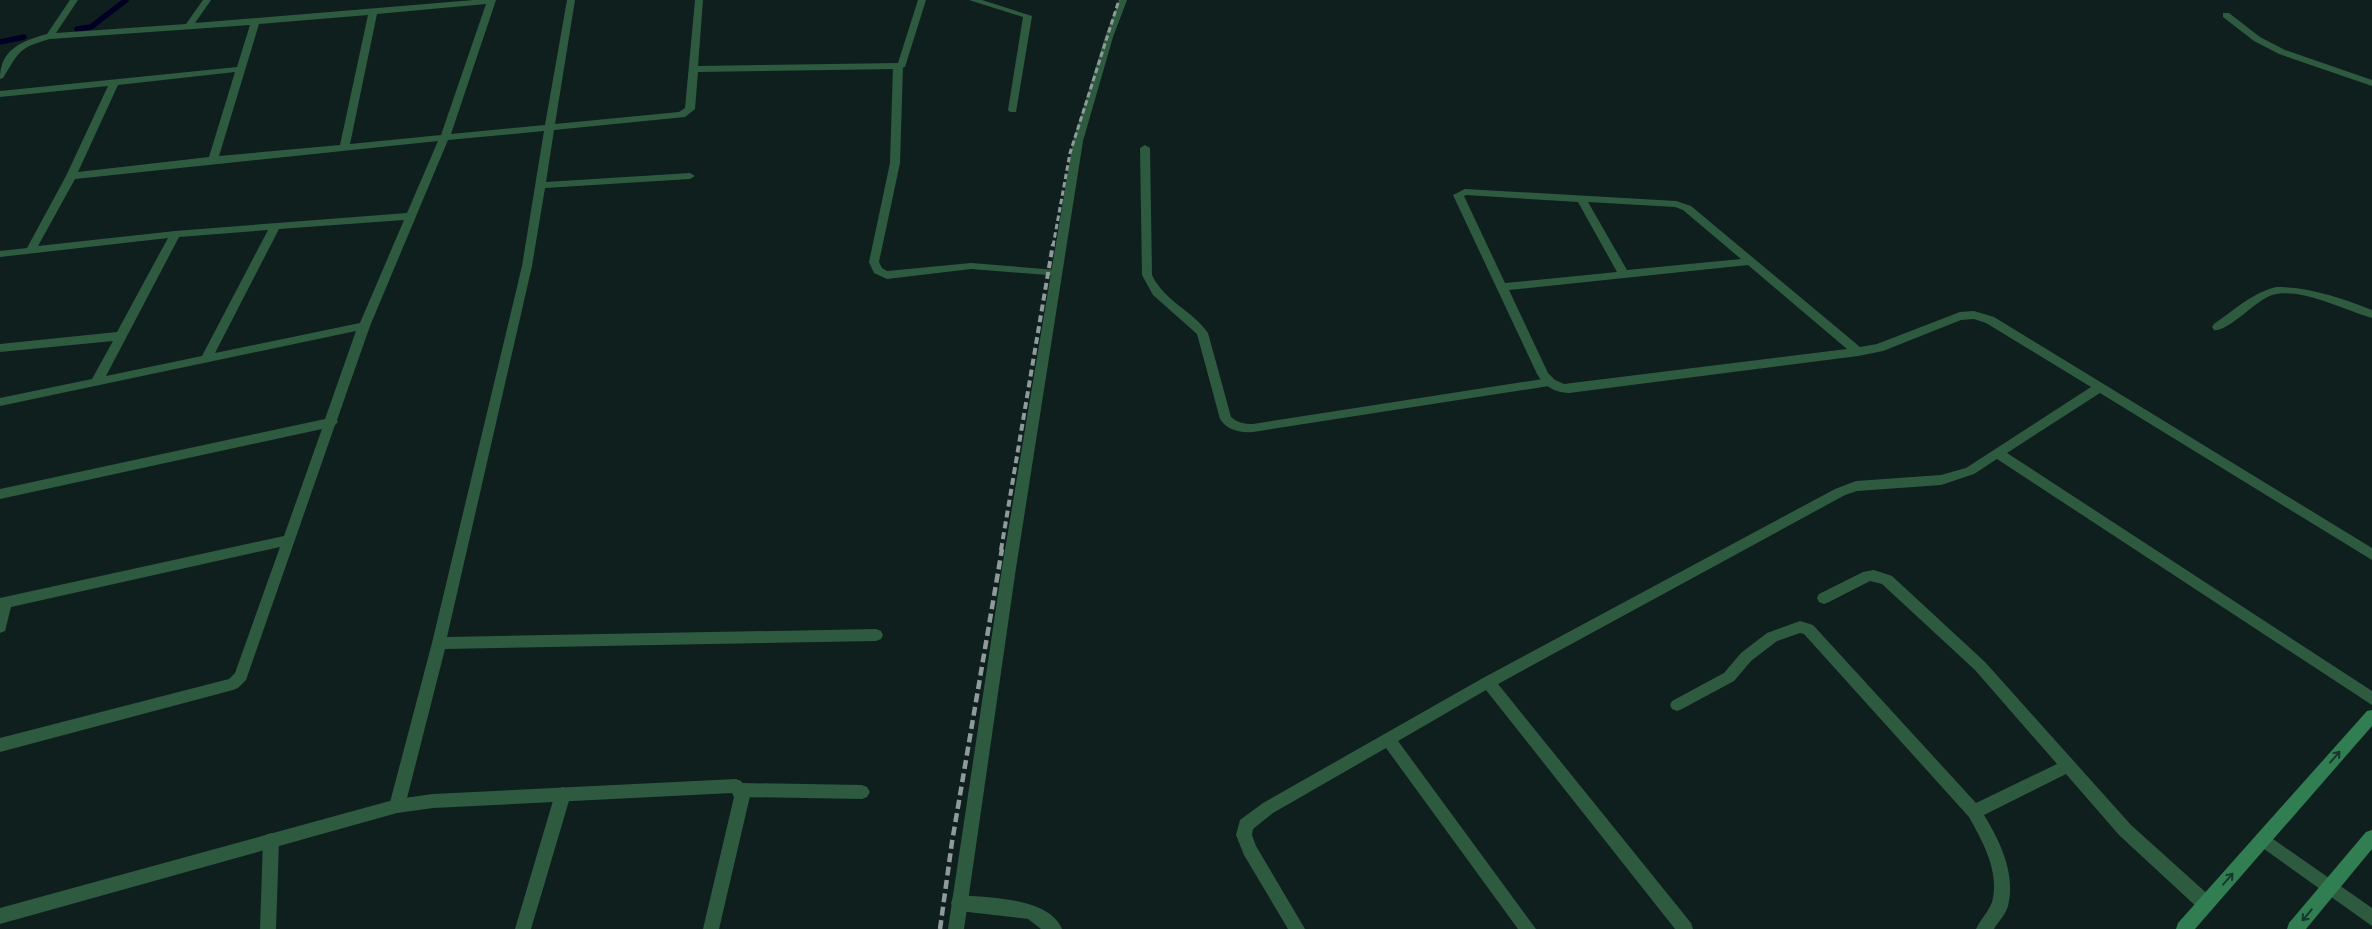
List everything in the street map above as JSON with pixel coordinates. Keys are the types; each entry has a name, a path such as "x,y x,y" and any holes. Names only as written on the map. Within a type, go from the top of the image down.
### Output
{"main road":[{"path":"2184,929 2372,716"},
{"path":"2295,929 2372,837"}],"street":[{"path":"50,36 74,0"},
{"path":"189,26 207,0"},
{"path":"0,76 14,52 25,44 50,36 255,22 492,0 445,137 364,326 332,422 288,540 245,669 238,681 0,745"},
{"path":"397,806 439,643 528,266 571,0"},
{"path":"71,176 213,160 682,115 690,109 699,0"},
{"path":"693,69 902,65 922,0"},
{"path":"973,0 1028,16 1013,110"},
{"path":"956,929 1007,578 1078,141 1109,36 1123,0"},
{"path":"344,147 373,12"},
{"path":"2226,16 2257,39 2282,52 2372,83"},
{"path":"213,160 255,22"},
{"path":"898,66 895,163 874,262 875,268 887,275 972,266 1056,274"},
{"path":"0,94 241,69"},
{"path":"30,251 71,176 114,82"},
{"path":"1145,148 1146,274 1150,286 1156,294 1196,325 1202,333 1226,419 1233,426 1240,429 1253,428 1549,382"},
{"path":"540,185 690,176"},
{"path":"1858,352 1687,208 1676,204 1581,198 1465,192 1458,195 1549,382 1558,388 1569,389 1858,352 1879,348 1960,316 1974,315 1990,320 2100,386 2372,555"},
{"path":"1581,198 1624,275"},
{"path":"0,254 175,234 411,216"},
{"path":"207,358 275,226"},
{"path":"97,381 175,234"},
{"path":"1502,288 1752,262"},
{"path":"2218,327 2268,292 2293,292 2330,299 2372,314"},
{"path":"0,402 364,326"},
{"path":"0,348 120,336"},
{"path":"1297,929 1250,850 1244,835 1246,825 1268,808 1389,741 1488,682 1840,492 1856,486 1941,480 1970,471 2100,386"},
{"path":"0,494 332,422"},
{"path":"1997,453 2372,699"},
{"path":"0,627 2,604 288,540"},
{"path":"1824,598 1868,576 1874,575 1887,580 1980,666 2067,766 2142,848 2206,904"},
{"path":"1677,705 1729,677 1746,657 1772,637 1800,627 1808,629 1974,812 1993,844 2001,874 2000,905 1984,929"},
{"path":"439,643 876,635"},
{"path":"1488,682 1685,929"},
{"path":"1389,741 1528,929"},
{"path":"1974,812 2067,766"},
{"path":"0,916 397,806 433,801 736,786 742,796 711,929"},
{"path":"740,790 862,792"},
{"path":"523,929 563,794"},
{"path":"2263,839 2372,918"},
{"path":"268,929 271,840"},
{"path":"959,903 1031,911 1054,929"}],"waterway":[{"path":"77,29 91,27 126,0"},
{"path":"0,42 24,37"}],"railway":[{"path":"1053,246 1070,153 1119,0"},
{"path":"1001,550 1053,244"},
{"path":"940,929 952,842 1002,549"}]}
